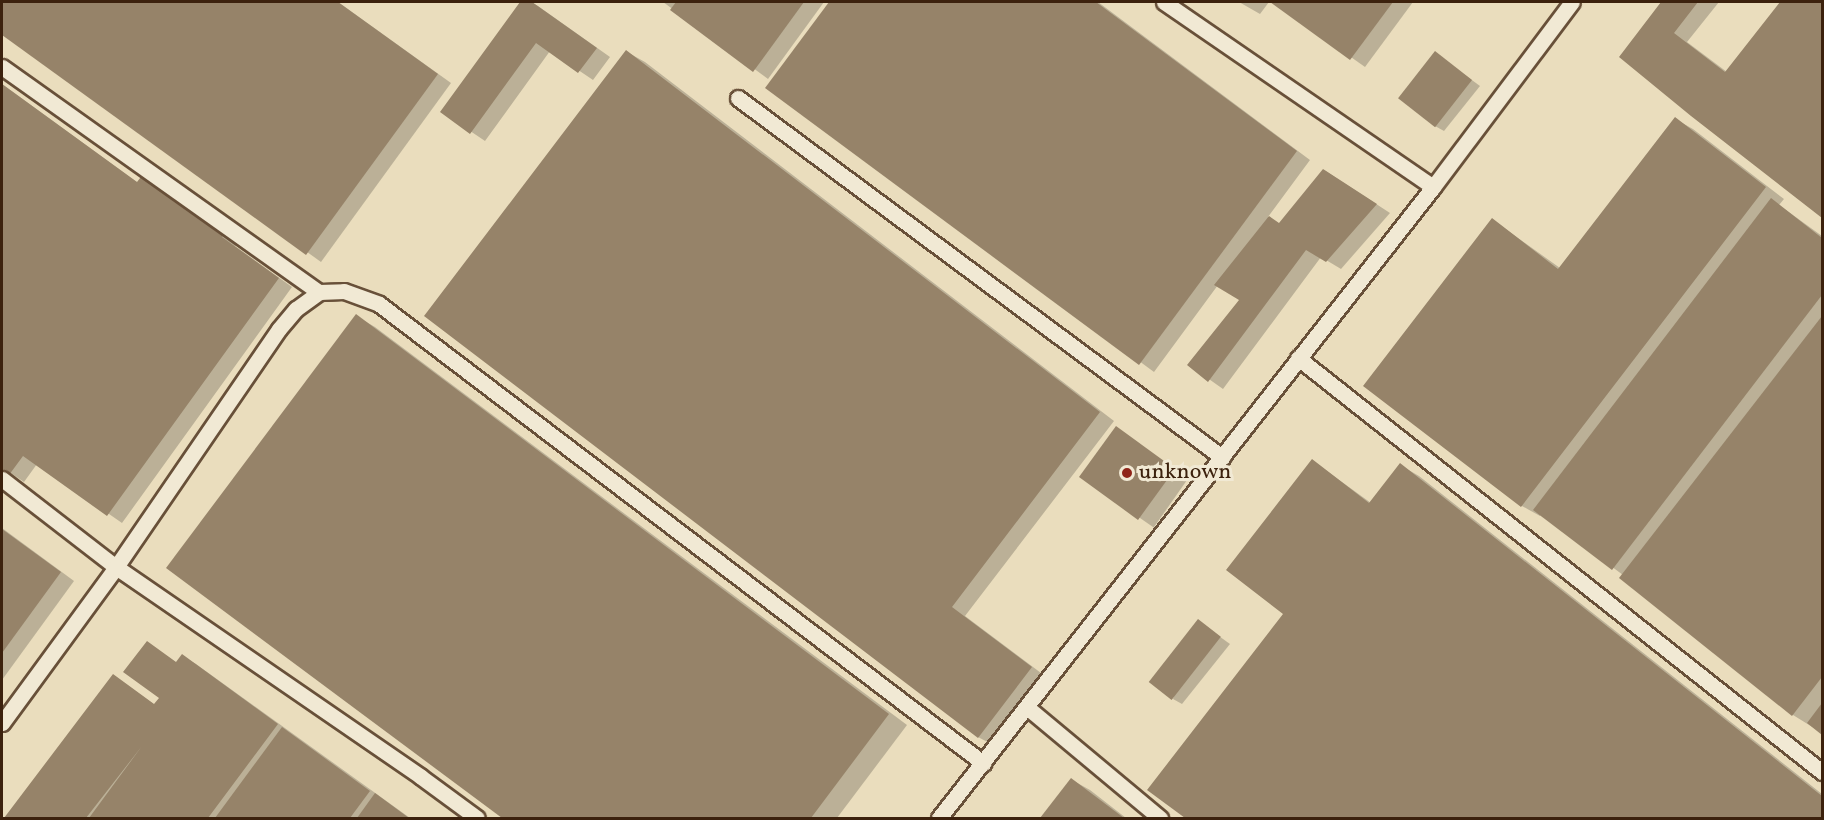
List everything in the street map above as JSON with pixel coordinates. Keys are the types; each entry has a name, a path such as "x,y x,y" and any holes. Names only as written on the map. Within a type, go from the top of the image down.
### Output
{"lane":[{"path":"1164,2 1433,187"},
{"path":"939,819 1433,187 1572,2"},
{"path":"2,67 319,292"},
{"path":"738,98 1222,457"},
{"path":"2,723 116,567 279,329 296,309 319,292 344,291 379,304 983,763"},
{"path":"1298,358 1822,772"},
{"path":"2,479 116,567 421,777 477,819"},
{"path":"1028,708 1160,819"}],"building":[{"path":"2,2 338,2 438,74 306,255 2,35"},
{"path":"520,2 532,2 597,48 578,73 536,43 470,134 440,112"},
{"path":"676,2 804,2 753,72 670,10"},
{"path":"829,2 1096,2 1297,151 1139,365 765,88"},
{"path":"1270,2 1393,2 1350,60"},
{"path":"1661,2 1698,2 1674,33 1725,72 1780,2 1822,2 1822,218 1619,57"},
{"path":"626,50 1100,412 952,607 1032,667 978,738 424,316"},
{"path":"1435,51 1472,80 1435,127 1398,98"},
{"path":"2,84 137,182 144,173 226,232 222,237 279,278 107,516 23,456 9,475 2,469"},
{"path":"1675,117 1766,187 1521,507 1363,386 1492,218 1558,269"},
{"path":"1323,169 1377,204 1326,262 1306,250 1208,382 1187,365 1239,300 1214,285 1269,216 1279,223"},
{"path":"1771,198 1822,238 1822,295 1612,570 1533,510"},
{"path":"356,314 889,714 811,818 502,818 166,568"},
{"path":"1822,316 1822,677 1792,716 1619,578"},
{"name":"unknown","path":"1116,426 1175,469 1138,520 1079,477"},
{"path":"1312,459 1369,503 1400,463 1822,796 1822,818 1185,818 1147,790 1283,614 1226,570"},
{"path":"2,529 61,572 2,653"},
{"path":"1198,619 1221,637 1172,700 1149,682"},
{"path":"147,641 176,662 182,654 278,724 208,818 89,818 142,746 86,818 4,818 113,674 154,704 159,698 123,672"},
{"path":"1822,703 1822,735 1807,723"},
{"path":"282,727 370,791 350,818 215,818"},
{"path":"1071,778 1124,818 1040,818"},
{"path":"375,793 409,818 357,818"}],"place":[{"name":"unknown","path":"1127,473"}]}
